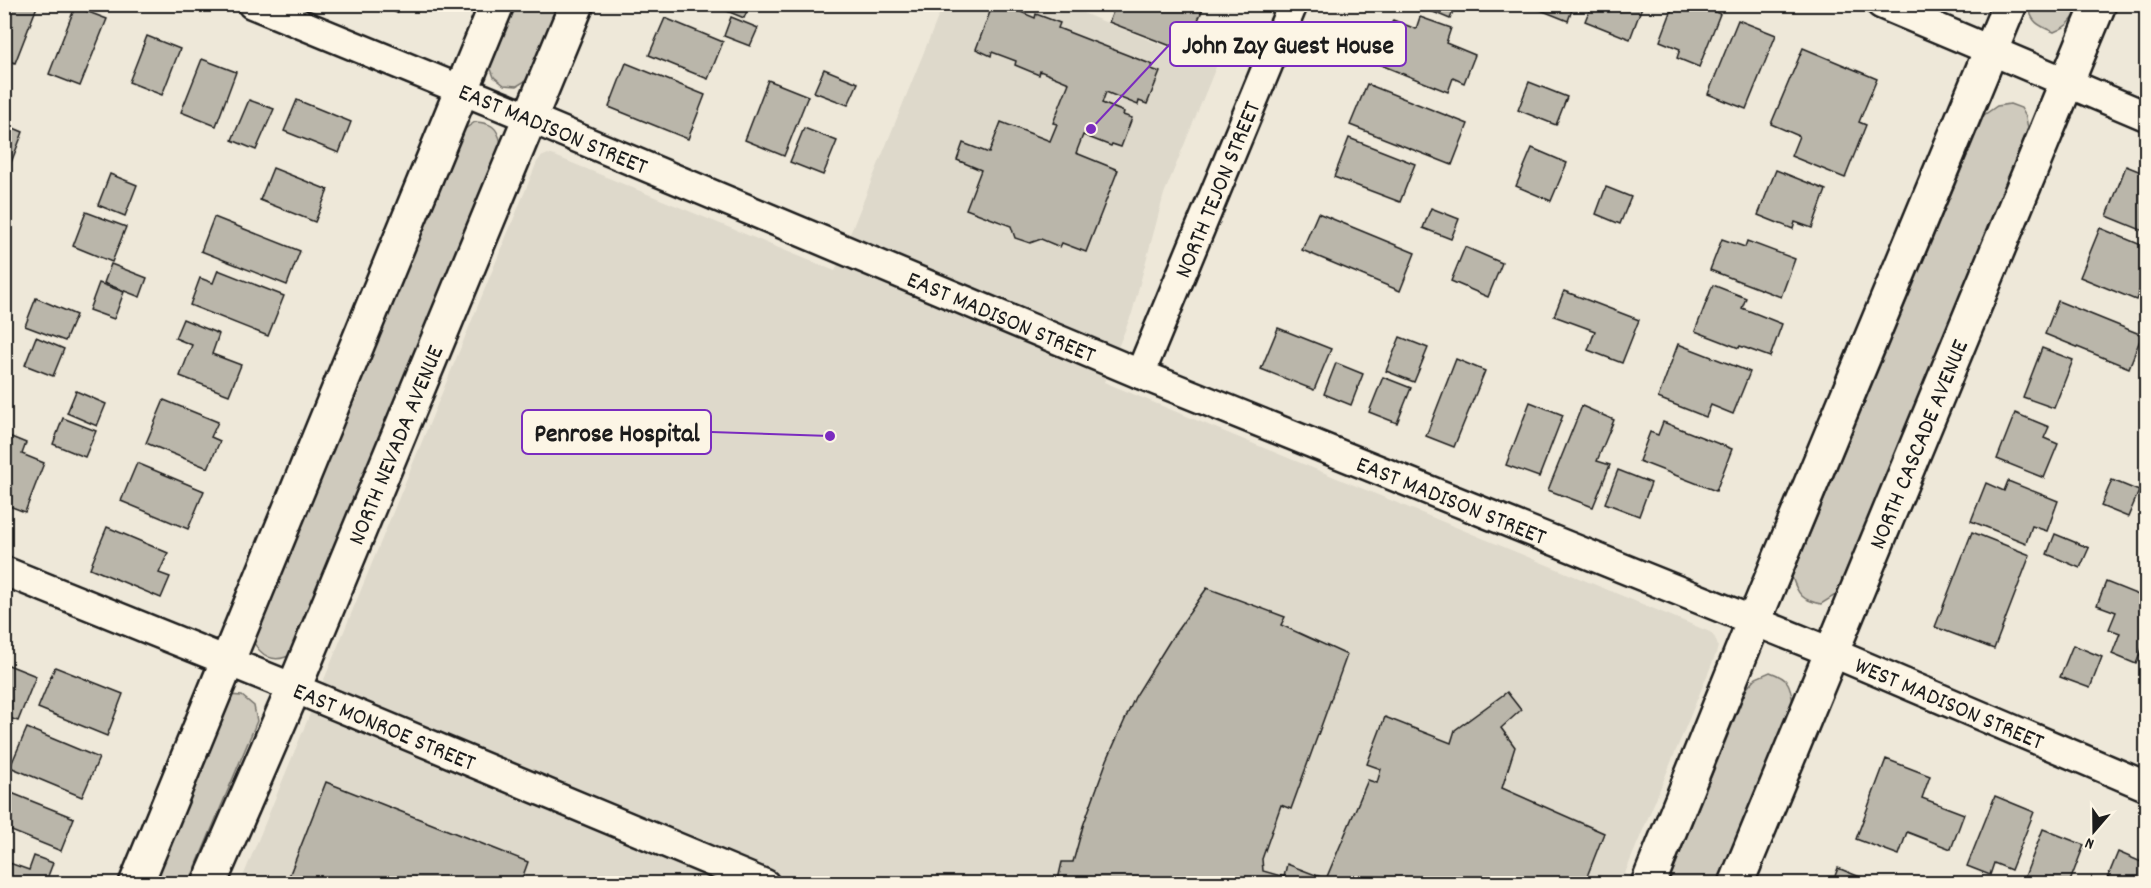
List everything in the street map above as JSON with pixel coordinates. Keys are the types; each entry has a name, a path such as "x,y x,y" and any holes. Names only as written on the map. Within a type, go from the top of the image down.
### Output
{"main road":[{"path":"136,884 497,4"},
{"name":"NORTH NEVADA AVENUE","path":"209,884 294,688 577,4"},
{"path":"1648,884 1754,621 2010,4"},
{"name":"NORTH CASCADE AVENUE","path":"1736,884 2099,4"}],"street":[{"name":"EAST MADISON STREET","path":"252,4 1140,374 1754,621"},
{"name":"NORTH TEJON STREET","path":"1140,374 1293,4"},
{"path":"1881,4 2146,116"},
{"name":"EAST MONROE STREET","path":"4,572 226,660 765,884"},
{"name":"WEST MADISON STREET","path":"1754,621 2146,786"}],"shaded area":[{"path":"2029,4 2080,5 2070,22 2054,32 2036,23 2031,16"},
{"path":"514,5 560,5 530,78 517,86 504,85 494,77 489,64"},
{"path":"943,5 1063,5 1216,67 1164,194 1132,313 1104,382 1710,632 1715,638 1718,646 1716,654 1621,883 240,884 537,162 548,154 555,156 835,271"},
{"path":"2010,104 2021,108 2026,117 2028,129 1837,594 1821,604 1809,601 1796,588 1792,577 1984,115 1997,106"},
{"path":"475,122 493,126 501,143 294,653 287,657 274,659 259,650 251,638 462,131"},
{"path":"1770,672 1788,683 1793,703 1718,883 1668,883 1747,688 1756,678"},
{"path":"228,695 242,696 254,706 257,721 189,883 142,884"}],"building":[{"path":"4,4 38,4 15,63 4,59"},
{"path":"377,4 401,4 397,13"},
{"path":"710,4 750,4 744,18"},
{"path":"993,4 1001,4 1035,18 1036,14 1060,23 1058,28 1153,65 1151,69 1160,72 1147,104 1139,101 1138,105 1106,92 1102,103 1132,118 1121,147 1112,144 1111,146 1083,135 1076,153 1118,170 1086,252 1062,243 1060,247 1041,239 1030,243 1015,238 1011,226 966,209 981,170 957,160 963,143 989,153 1001,122 1050,141 1057,124 1053,123 1069,83 1040,71 1039,75 1015,65 1016,61 992,52 991,56 976,49"},
{"path":"1116,4 1200,4 1204,6 1191,37 1182,34 1176,48 1109,22"},
{"path":"1414,4 1456,4 1450,19"},
{"path":"1534,4 1574,4 1568,21 1533,7"},
{"path":"1592,4 1643,4 1630,39 1585,21"},
{"path":"1674,4 1696,4 1720,14 1699,67 1677,58 1680,49 1660,41"},
{"path":"75,7 107,19 80,86 49,74"},
{"path":"731,17 758,28 750,46 724,36"},
{"path":"1420,17 1451,28 1446,43 1475,55 1464,83 1453,78 1448,92 1376,63 1393,20 1416,29"},
{"path":"665,18 723,42 708,79 649,55"},
{"path":"1738,20 1776,35 1746,109 1708,94"},
{"path":"147,36 180,49 162,95 129,82"},
{"path":"1803,48 1877,79 1859,122 1866,125 1845,178 1791,156 1799,136 1771,124"},
{"path":"202,59 236,72 216,126 181,112"},
{"path":"626,63 705,95 688,139 609,107"},
{"path":"824,69 858,83 848,105 814,92"},
{"path":"768,80 808,96 784,156 745,140"},
{"path":"1529,82 1567,97 1556,125 1518,110"},
{"path":"1367,84 1468,124 1452,165 1350,125"},
{"path":"249,100 274,109 256,150 232,140"},
{"path":"297,100 351,122 339,153 284,131"},
{"path":"4,124 23,132 5,178 4,178"},
{"path":"804,128 837,141 823,175 790,162"},
{"path":"1349,138 1415,164 1400,202 1334,177"},
{"path":"1532,148 1567,163 1551,201 1516,186"},
{"path":"2126,166 2146,174 2146,232 2107,216"},
{"path":"273,168 328,190 315,222 260,200"},
{"path":"1776,170 1826,190 1812,228 1795,222 1793,229 1758,215"},
{"path":"110,174 137,185 125,216 98,205"},
{"path":"1606,187 1631,197 1620,224 1596,214"},
{"path":"1431,208 1459,219 1451,239 1423,228"},
{"path":"86,212 126,227 112,262 73,246"},
{"path":"1318,213 1415,253 1400,291 1302,250"},
{"path":"214,217 300,251 287,285 201,251"},
{"path":"2100,228 2146,247 2146,273 2136,300 2080,277"},
{"path":"1722,239 1745,247 1747,241 1795,259 1781,297 1710,270"},
{"path":"1465,247 1502,263 1488,297 1451,281"},
{"path":"111,264 147,278 140,297 104,283"},
{"path":"218,270 284,296 268,336 190,305 200,278 213,283"},
{"path":"99,283 124,292 114,319 89,310"},
{"path":"1713,285 1746,298 1742,308 1782,324 1770,357 1695,331"},
{"path":"1564,291 1639,320 1622,363 1588,350 1595,331 1554,316"},
{"path":"36,298 76,315 65,341 25,326"},
{"path":"2058,301 2142,335 2129,368 2045,334"},
{"path":"183,319 219,334 212,354 241,365 229,395 180,376 192,345 175,338"},
{"path":"1278,328 1331,349 1314,390 1261,369"},
{"path":"36,337 64,349 53,376 25,365"},
{"path":"1400,337 1428,348 1414,382 1386,371"},
{"path":"1678,344 1750,372 1733,414 1711,405 1706,417 1658,398"},
{"path":"2042,348 2073,360 2054,408 2023,397"},
{"path":"1456,359 1485,371 1454,447 1426,436"},
{"path":"1336,363 1363,374 1351,405 1324,394"},
{"path":"1383,377 1411,388 1397,423 1369,412"},
{"path":"76,391 106,404 97,426 67,413"},
{"path":"164,400 218,422 211,437 220,441 208,468 146,443"},
{"path":"1530,402 1563,415 1539,477 1506,465"},
{"path":"1582,406 1614,420 1597,461 1610,465 1593,507 1548,490"},
{"path":"2015,413 2049,427 2044,438 2058,444 2044,478 1997,459"},
{"path":"63,418 96,431 85,457 53,444"},
{"path":"1663,422 1732,449 1716,491 1639,461 1650,432 1658,435"},
{"path":"4,434 26,443 22,454 44,463 25,512 4,504"},
{"path":"137,463 204,491 188,529 121,501"},
{"path":"1618,470 1651,483 1639,516 1605,503"},
{"path":"2112,480 2139,491 2128,517 2101,506"},
{"path":"2008,481 2058,501 2047,531 2032,526 2026,543 1971,521 1986,483 2004,491"},
{"path":"107,527 168,553 159,573 170,577 161,598 90,568"},
{"path":"1972,532 2030,555 1994,649 1935,627"},
{"path":"2055,534 2089,548 2080,568 2047,554"},
{"path":"2106,582 2146,598 2146,645 2144,644 2136,664 2112,654 2120,633 2109,629 2116,612 2097,605"},
{"path":"1207,588 1285,617 1281,625 1347,655 1291,809 1281,805 1262,859 1263,871 1284,877 1287,864 1326,879 1368,780 1377,783 1381,769 1367,764 1385,717 1451,743 1455,730 1507,692 1521,710 1501,728 1515,747 1502,788 1604,833 1584,884 1057,884 1062,862 1073,862 1083,826 1107,760 1135,697 1171,639"},
{"path":"2073,645 2102,657 2090,688 2060,677"},
{"path":"6,664 36,676 18,721 4,716"},
{"path":"55,667 123,694 107,736 38,708"},
{"path":"27,728 99,758 82,797 10,767"},
{"path":"1886,759 1930,776 1922,798 1964,814 1951,849 1907,832 1899,855 1856,839"},
{"path":"326,782 528,862 520,884 286,884"},
{"path":"9,792 74,818 61,851 4,828 4,803"},
{"path":"1995,796 2034,812 2011,870 1994,863 1990,875 1967,866"},
{"path":"2043,829 2084,845 2069,884 2036,884 2024,879"},
{"path":"2118,852 2146,864 2146,884 2105,884"},
{"path":"34,856 53,863 45,884 4,884 4,861 29,870"},
{"path":"1838,868 1877,884 1832,884"}],"place":[{"name":"John Zay Guest House","path":"1091,129"},
{"name":"Penrose Hospital","path":"830,436"}]}
